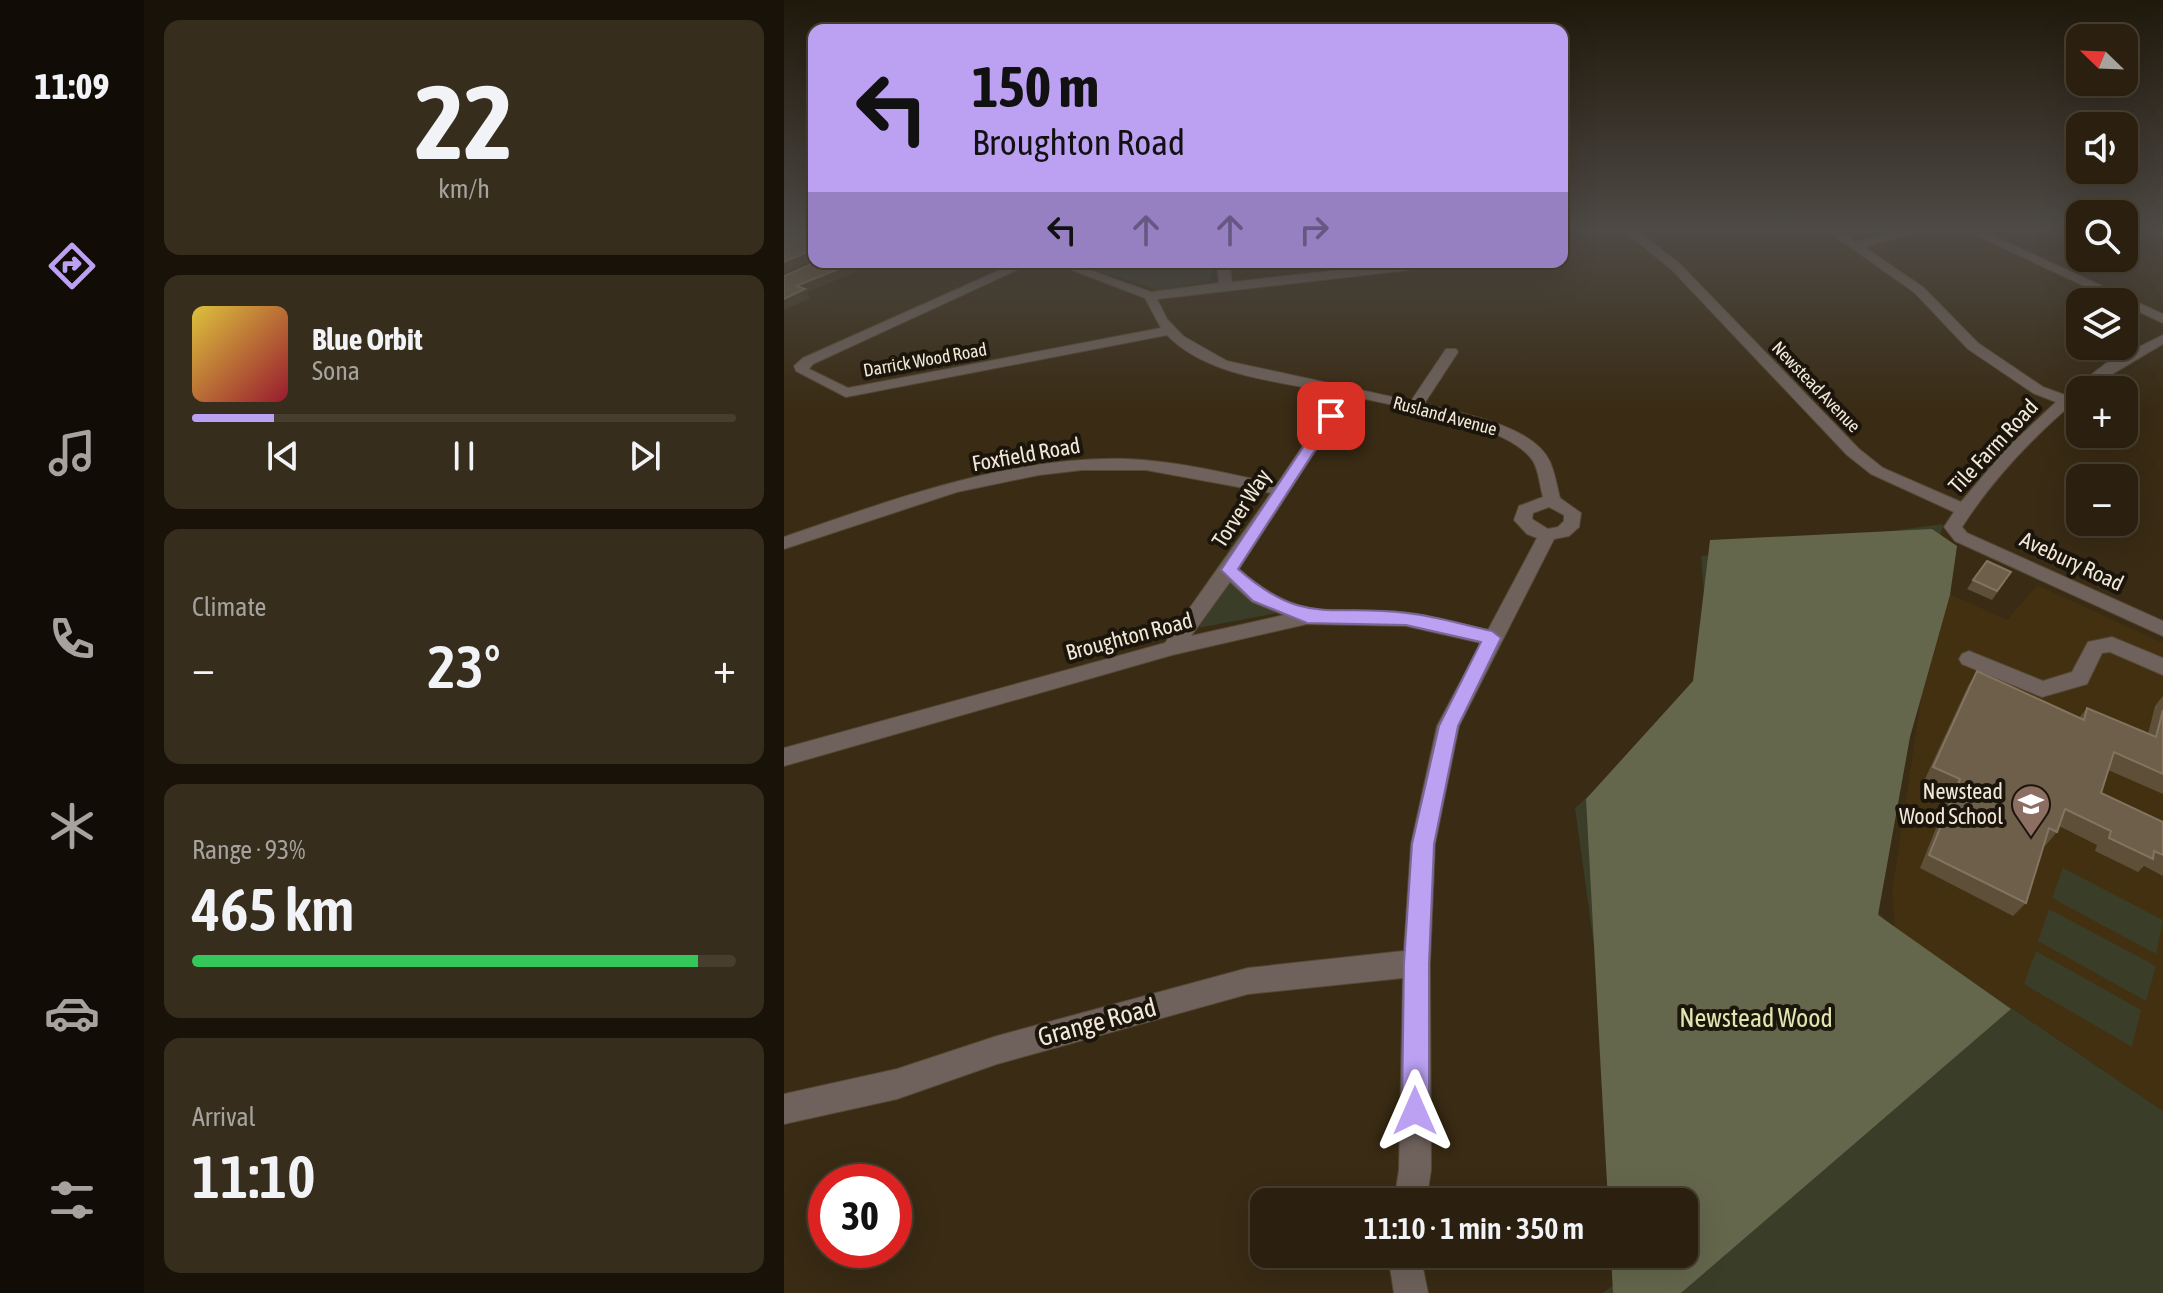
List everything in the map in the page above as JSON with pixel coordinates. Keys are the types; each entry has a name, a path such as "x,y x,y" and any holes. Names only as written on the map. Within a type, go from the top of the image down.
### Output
{"street":[{"name":"Darrick Wood Road","path":"967,289 808,361 801,366 803,371 846,393 1167,331"},
{"path":"1132,289 1150,296 1201,289"},
{"name":"Newstead Avenue","path":"1697,289 1853,452 1877,471 1963,510"},
{"path":"1918,289 1973,346 2038,390 2066,393"},
{"path":"2099,289 2163,319"},
{"path":"1150,296 1158,318 1167,331"},
{"name":"Rusland Avenue","path":"1167,331 1201,356 1223,364 1415,406 1493,427 1523,442 1542,461 1552,501 1572,513 1573,523 1563,532 1547,535 1448,726 1423,844 1412,1188"},
{"name":"Tile Farm Road","path":"2099,376 2163,339"},
{"path":"1415,406 1451,352"},
{"name":"Torver Way","path":"1172,648 1229,570 1347,391"},
{"name":"Tile Farm Road","path":"1961,537 1953,527 1963,510 2013,452 2066,403"},
{"name":"Foxfield Road","path":"784,543 888,508 982,482 1063,466 1151,467 1282,490"},
{"path":"1547,535 1533,530 1523,520 1525,510 1538,503 1552,501"},
{"name":"Avebury Road","path":"1961,537 2163,629"},
{"name":"Torver Way","path":"1229,570 1259,597 1307,617"},
{"path":"2112,644 2131,614"},
{"name":"Broughton Road","path":"784,757 1172,648 1307,617 1406,619 1492,638"},
{"path":"1969,659 2042,689 2080,678 2095,647 2112,644 2163,667"},
{"name":"Grange Road","path":"784,1109 897,1084 997,1050 1248,981 1417,963"},
{"path":"1407,1268 1411,1293"}],"shaded area":[{"name":"Newstead Wood School","path":"2037,585 2163,643 2163,1111 1895,929 1892,892 1922,692 1950,594 2007,620"}],"green space":[{"name":"Newstead Wood","path":"1943,524 1940,537 1957,546 1911,657 1861,896 1895,929 2163,1111 2163,1293 1603,1293 1636,1268 1698,1268 1698,1188 1658,1188 1625,1170 1575,808 1711,686 1701,556"},
{"name":"Newstead Wood","path":"1932,529 1957,546 1950,595 1910,737 1878,915 2011,1009 1681,1293 1613,1293 1612,1268 1698,1268 1698,1188 1607,1188 1586,799 1693,681 1710,540"},
{"path":"1229,583 1252,600 1282,612 1198,628"},
{"path":"2063,868 2163,920 2156,954 2052,898"},
{"path":"2049,909 2156,966 2146,1001 2038,941"},
{"path":"2036,951 2141,1010 2132,1047 2024,984"}],"building":[{"path":"784,289 804,289 784,299"},
{"path":"1987,561 2011,572 1997,591 1973,580"},
{"path":"1977,671 2084,720 2087,708 2156,737 2163,710 2163,774 2114,752 2101,793 2163,822 2163,855 2154,851 2153,859 2109,838 2111,831 2065,809 2057,832 2049,828 2026,903 1929,855 1960,779 1933,767"}],"place":[{"name":"Newstead Wood School","path":"2031,838"}],"route":[{"path":"1331,416 1229,570 1259,597 1307,617 1406,619 1492,638 1448,726 1423,844 1417,963 1415,1111"}]}
